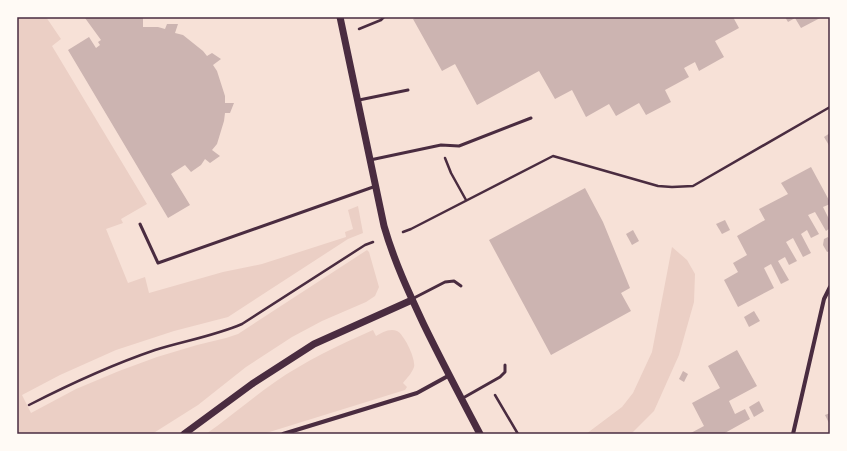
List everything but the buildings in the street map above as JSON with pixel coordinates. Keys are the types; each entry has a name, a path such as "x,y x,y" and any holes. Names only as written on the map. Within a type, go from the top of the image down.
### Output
{"street":[{"path":"340,17 370,160 391,250 412,300 448,376 480,434"},
{"path":"793,434 824,299 830,287"},
{"path":"184,434 252,384 314,344 412,300"},
{"path":"283,434 417,393 448,376"}],"lane":[{"path":"357,100 408,90"},
{"path":"370,160 441,145 459,146 531,118"},
{"path":"140,224 158,263 376,186"},
{"path":"412,300 445,282 454,281 461,286"},
{"path":"461,399 500,377 505,372 505,365"}],"path":[{"path":"343,36 381,20 384,17"},
{"path":"29,405 102,370 154,350 225,332 242,324 364,245 410,229 553,156 658,186 693,186 830,107"},
{"path":"441,145 451,173 466,200"},
{"path":"488,383 518,434"}],"shaded area":[{"path":"17,17 46,17 61,39 52,46 147,204 121,219 123,223 106,229 128,283 145,277 149,293 223,272 262,264 346,237 345,232 353,229 348,210 358,206 363,233 348,239 228,317 174,331 116,350 60,375 22,395 31,413 76,389 119,371 157,357 238,334 367,250 369,252 379,287 375,296 366,302 322,321 292,337 246,367 198,405 152,434 17,434"},
{"path":"672,247 687,260 695,274 694,302 679,355 654,411 631,434 586,434 622,407 633,393 652,352"},
{"path":"373,330 376,336 388,330 397,331 406,342 413,358 414,367 403,383 407,387 405,390 263,434 206,434 286,374 322,354"}]}
